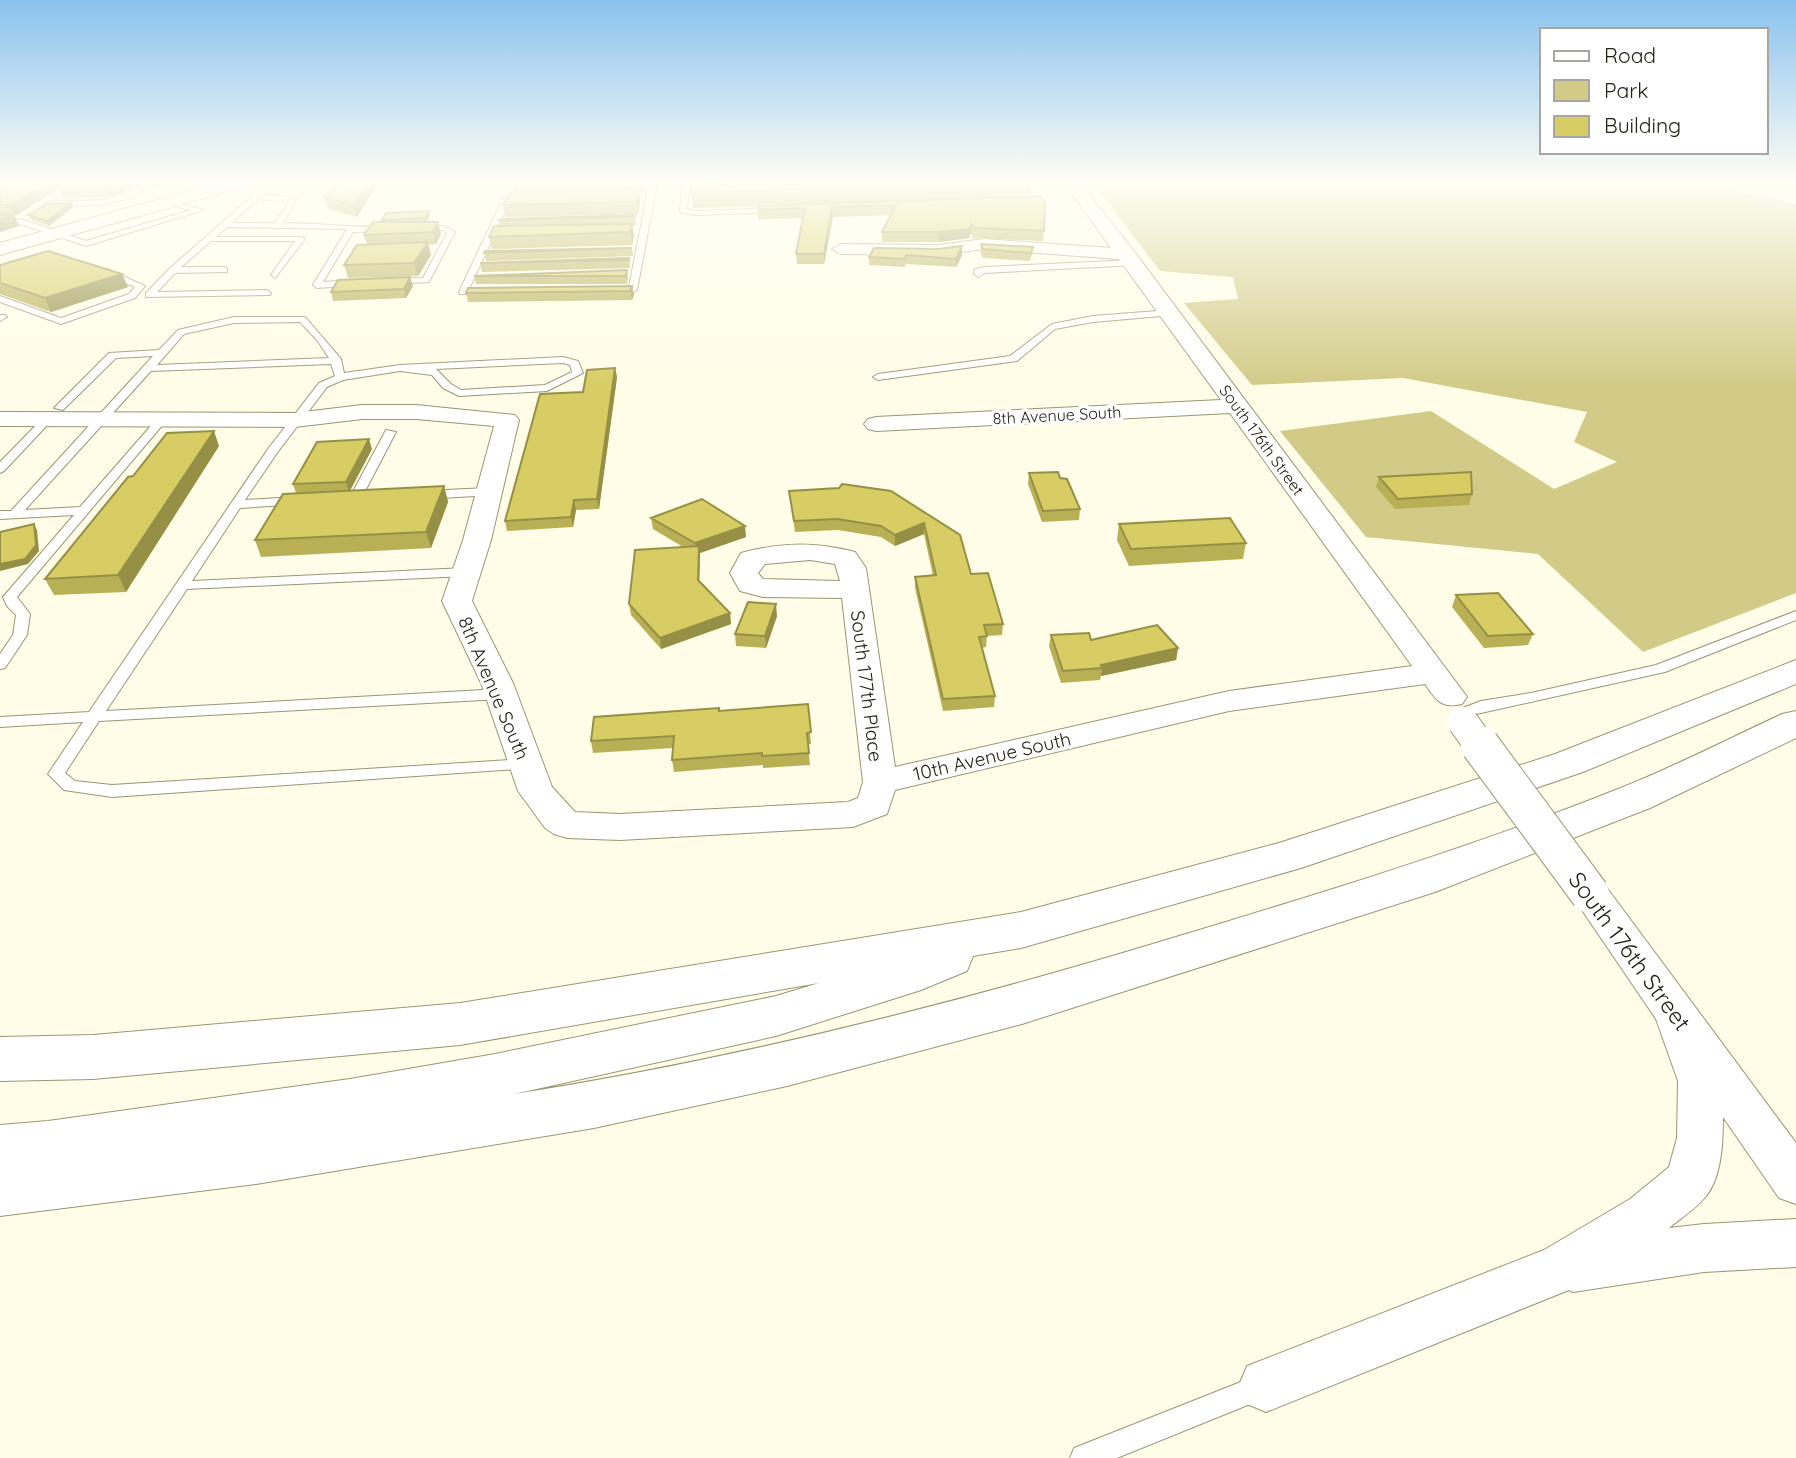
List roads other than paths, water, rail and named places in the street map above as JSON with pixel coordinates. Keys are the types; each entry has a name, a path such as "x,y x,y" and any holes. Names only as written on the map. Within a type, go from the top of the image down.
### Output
{"main road":[{"path":"0,1059 93,1057 460,1024 1020,930 1286,857 1569,763 1796,671"},
{"path":"0,1190 256,1159 594,1105 787,1064 1009,1007 1419,880 1636,798 1796,723"},
{"path":"0,1150 48,1146 350,1101 495,1076 762,1019 904,976 1020,930"}],"street":[{"path":"1068,252 1130,258"},
{"name":"South 176th Street","path":"1125,252 1449,697 1796,1182"},
{"name":"8th Avenue South","path":"876,424 1237,406"},
{"path":"0,419 53,414 99,422 295,420 362,412 416,412 507,420"},
{"path":"295,420 308,428 325,431 390,432 453,430 507,420"},
{"name":"8th Avenue South","path":"507,420 457,601 501,694 536,791 558,819 567,825 620,827 853,814 874,805 880,782"},
{"name":"South 177th Place","path":"855,590 880,782"},
{"name":"10th Avenue South","path":"880,782 1229,701 1449,697"},
{"path":"1266,1385 1560,1269 1647,1216 1690,1180 1700,1138 1700,1081 1676,1016"},
{"path":"1560,1269 1704,1248 1796,1243"}],"lane":[{"path":"193,252 149,295 267,293"},
{"path":"275,275 292,252"},
{"path":"385,282 426,281 440,252"},
{"path":"481,252 463,292 502,292"},
{"path":"606,290 633,290 639,252"},
{"path":"350,253 337,254 317,285 372,283"},
{"path":"480,255 494,255"},
{"path":"978,274 978,271 985,270 1130,258"},
{"path":"624,262 638,261"},
{"path":"474,267 488,266"},
{"path":"0,299 61,321 132,296 141,286 98,269"},
{"path":"173,270 224,270"},
{"path":"622,274 636,273"},
{"path":"469,279 483,279"},
{"path":"878,377 1013,359 1052,327 1093,319 1170,313"},
{"path":"15,514 181,332 234,320 302,319 325,342 337,361 340,377"},
{"path":"0,469 113,355 162,353"},
{"path":"400,368 435,372 447,386 459,393 547,388 578,373 574,363 563,360 400,368 340,377 323,385 295,420 56,775 70,786 112,791 526,764"},
{"path":"149,368 337,361"},
{"path":"0,665 20,635 23,614 10,597 160,422"},
{"path":"356,498 390,432"},
{"path":"409,495 488,492"},
{"path":"238,504 317,500"},
{"path":"0,515 84,511"},
{"path":"184,585 466,572"},
{"path":"1449,697 1465,712 1481,706 1531,698 1660,669 1796,615"},
{"path":"0,722 501,694"},
{"path":"1084,1458 1266,1385"}]}
